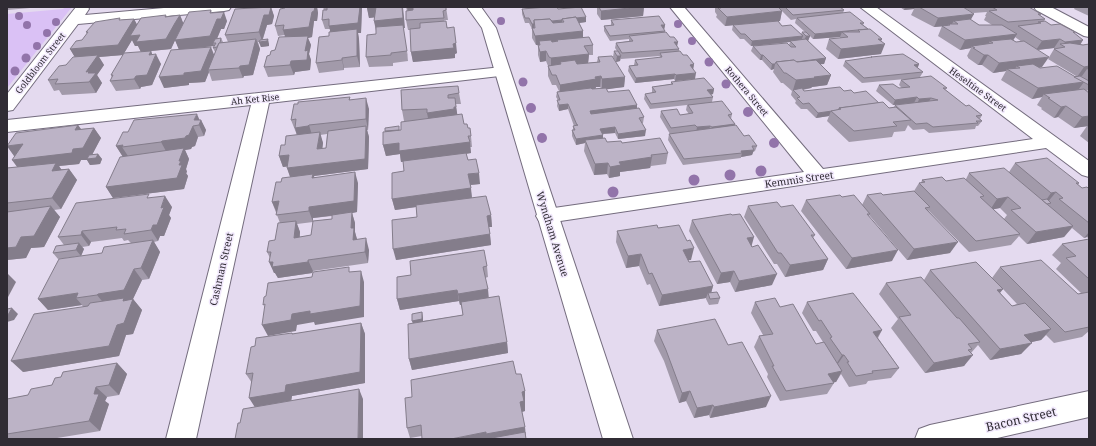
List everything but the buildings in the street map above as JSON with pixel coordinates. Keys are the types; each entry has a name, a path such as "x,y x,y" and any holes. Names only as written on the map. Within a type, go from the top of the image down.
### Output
{"street":[{"name":"Goldbloom Street","path":"7,106 84,7"},
{"path":"74,20 224,7"},
{"name":"Wyndham Avenue","path":"474,7 488,28 618,439"},
{"name":"Wyndham Avenue","path":"488,28 492,7"},
{"name":"Rothera Street","path":"677,7 818,176"},
{"name":"Heseltine Street","path":"867,7 1089,171"},
{"path":"1041,7 1089,33"},
{"name":"Ah Ket Rise","path":"7,126 502,72"},
{"name":"Cashman Street","path":"181,439 261,98"},
{"name":"Kemmis Street","path":"547,216 1050,142"},
{"name":"Bacon Street","path":"930,439 1089,404"}],"shaded area":[{"path":"65,7 72,7 7,88 7,14 63,9"}]}
